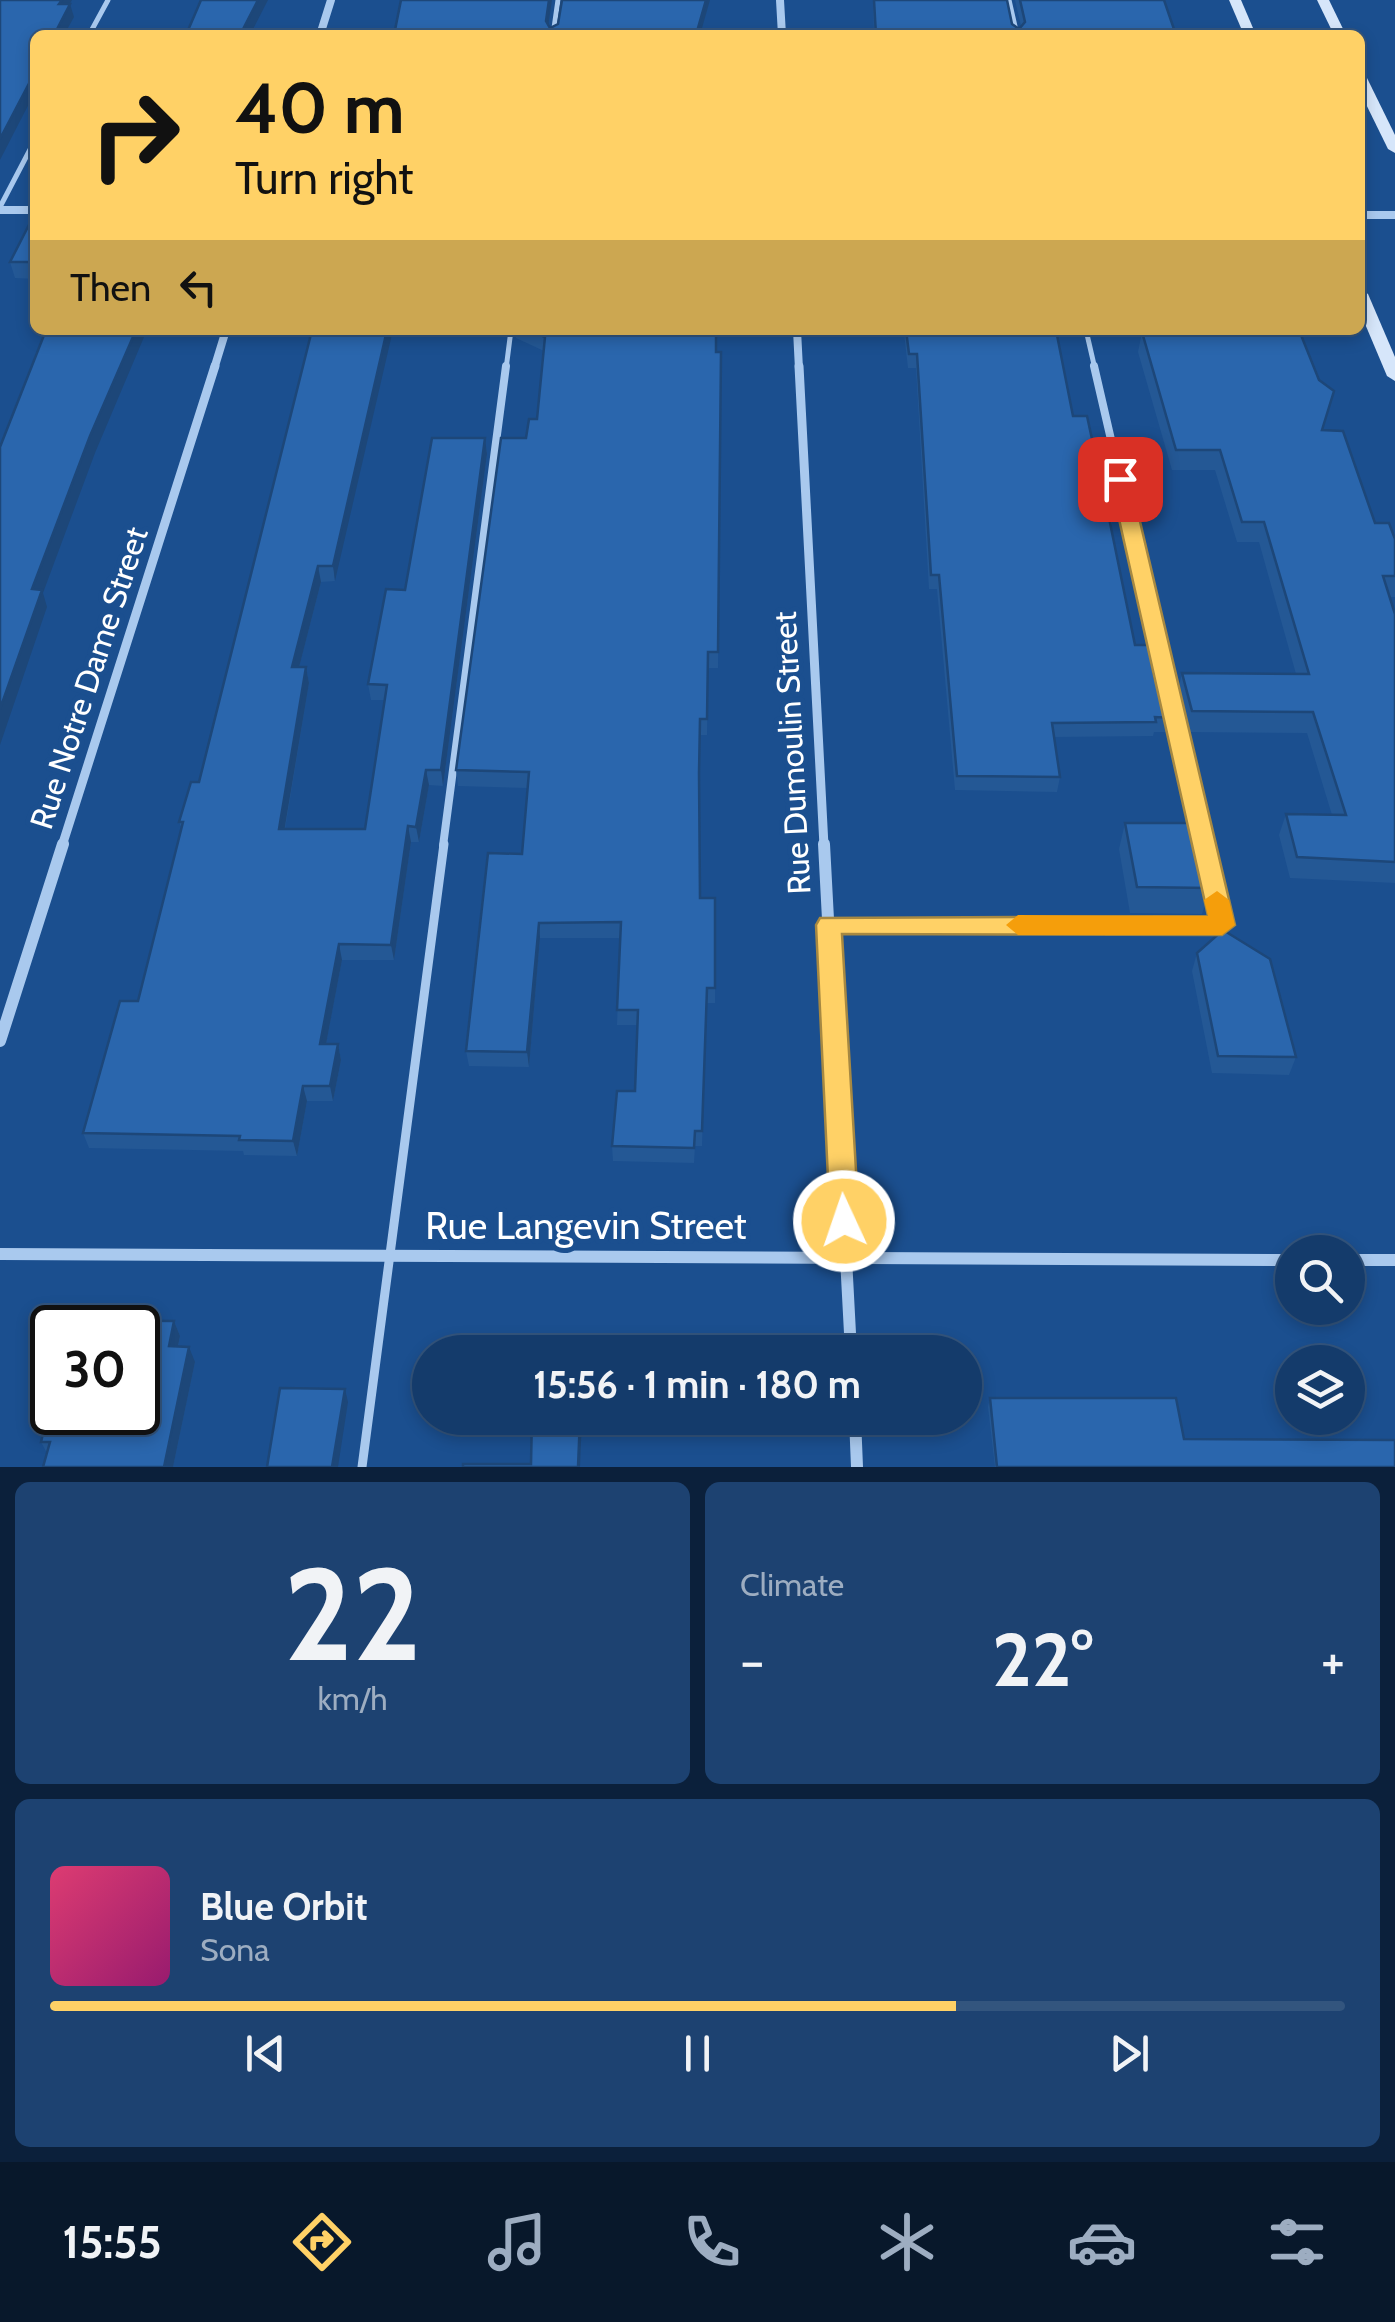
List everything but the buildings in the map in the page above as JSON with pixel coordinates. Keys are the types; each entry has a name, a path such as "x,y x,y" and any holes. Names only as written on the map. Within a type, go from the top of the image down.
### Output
{"main road":[{"path":"1235,0 1248,30"},
{"path":"1323,0 1338,30"},
{"path":"1365,88 1395,149"},
{"path":"1365,306 1395,376"}],"street":[{"path":"321,30 330,0"},
{"path":"780,0 782,30"},
{"path":"0,209 30,210"},
{"path":"1365,215 1395,215"},
{"name":"Rue Notre Dame Street","path":"0,1041 224,335"},
{"name":"Rue Dumoulin Street","path":"798,335 850,1335"},
{"name":"Rue Langevin Street","path":"0,1254 1275,1260"},
{"path":"1365,1260 1395,1260"},
{"path":"855,1435 857,1467"}],"lane":[{"path":"93,30 108,0"},
{"path":"553,30 558,0"},
{"path":"1009,0 1016,30"},
{"path":"0,209 30,150"},
{"path":"362,1467 510,335"},
{"path":"829,925 1222,925 1087,335"}],"slow traffic":[{"path":"1018,925 1222,925 1217,900"}],"route":[{"path":"844,1221 829,925 1222,925 1120,479"}]}
